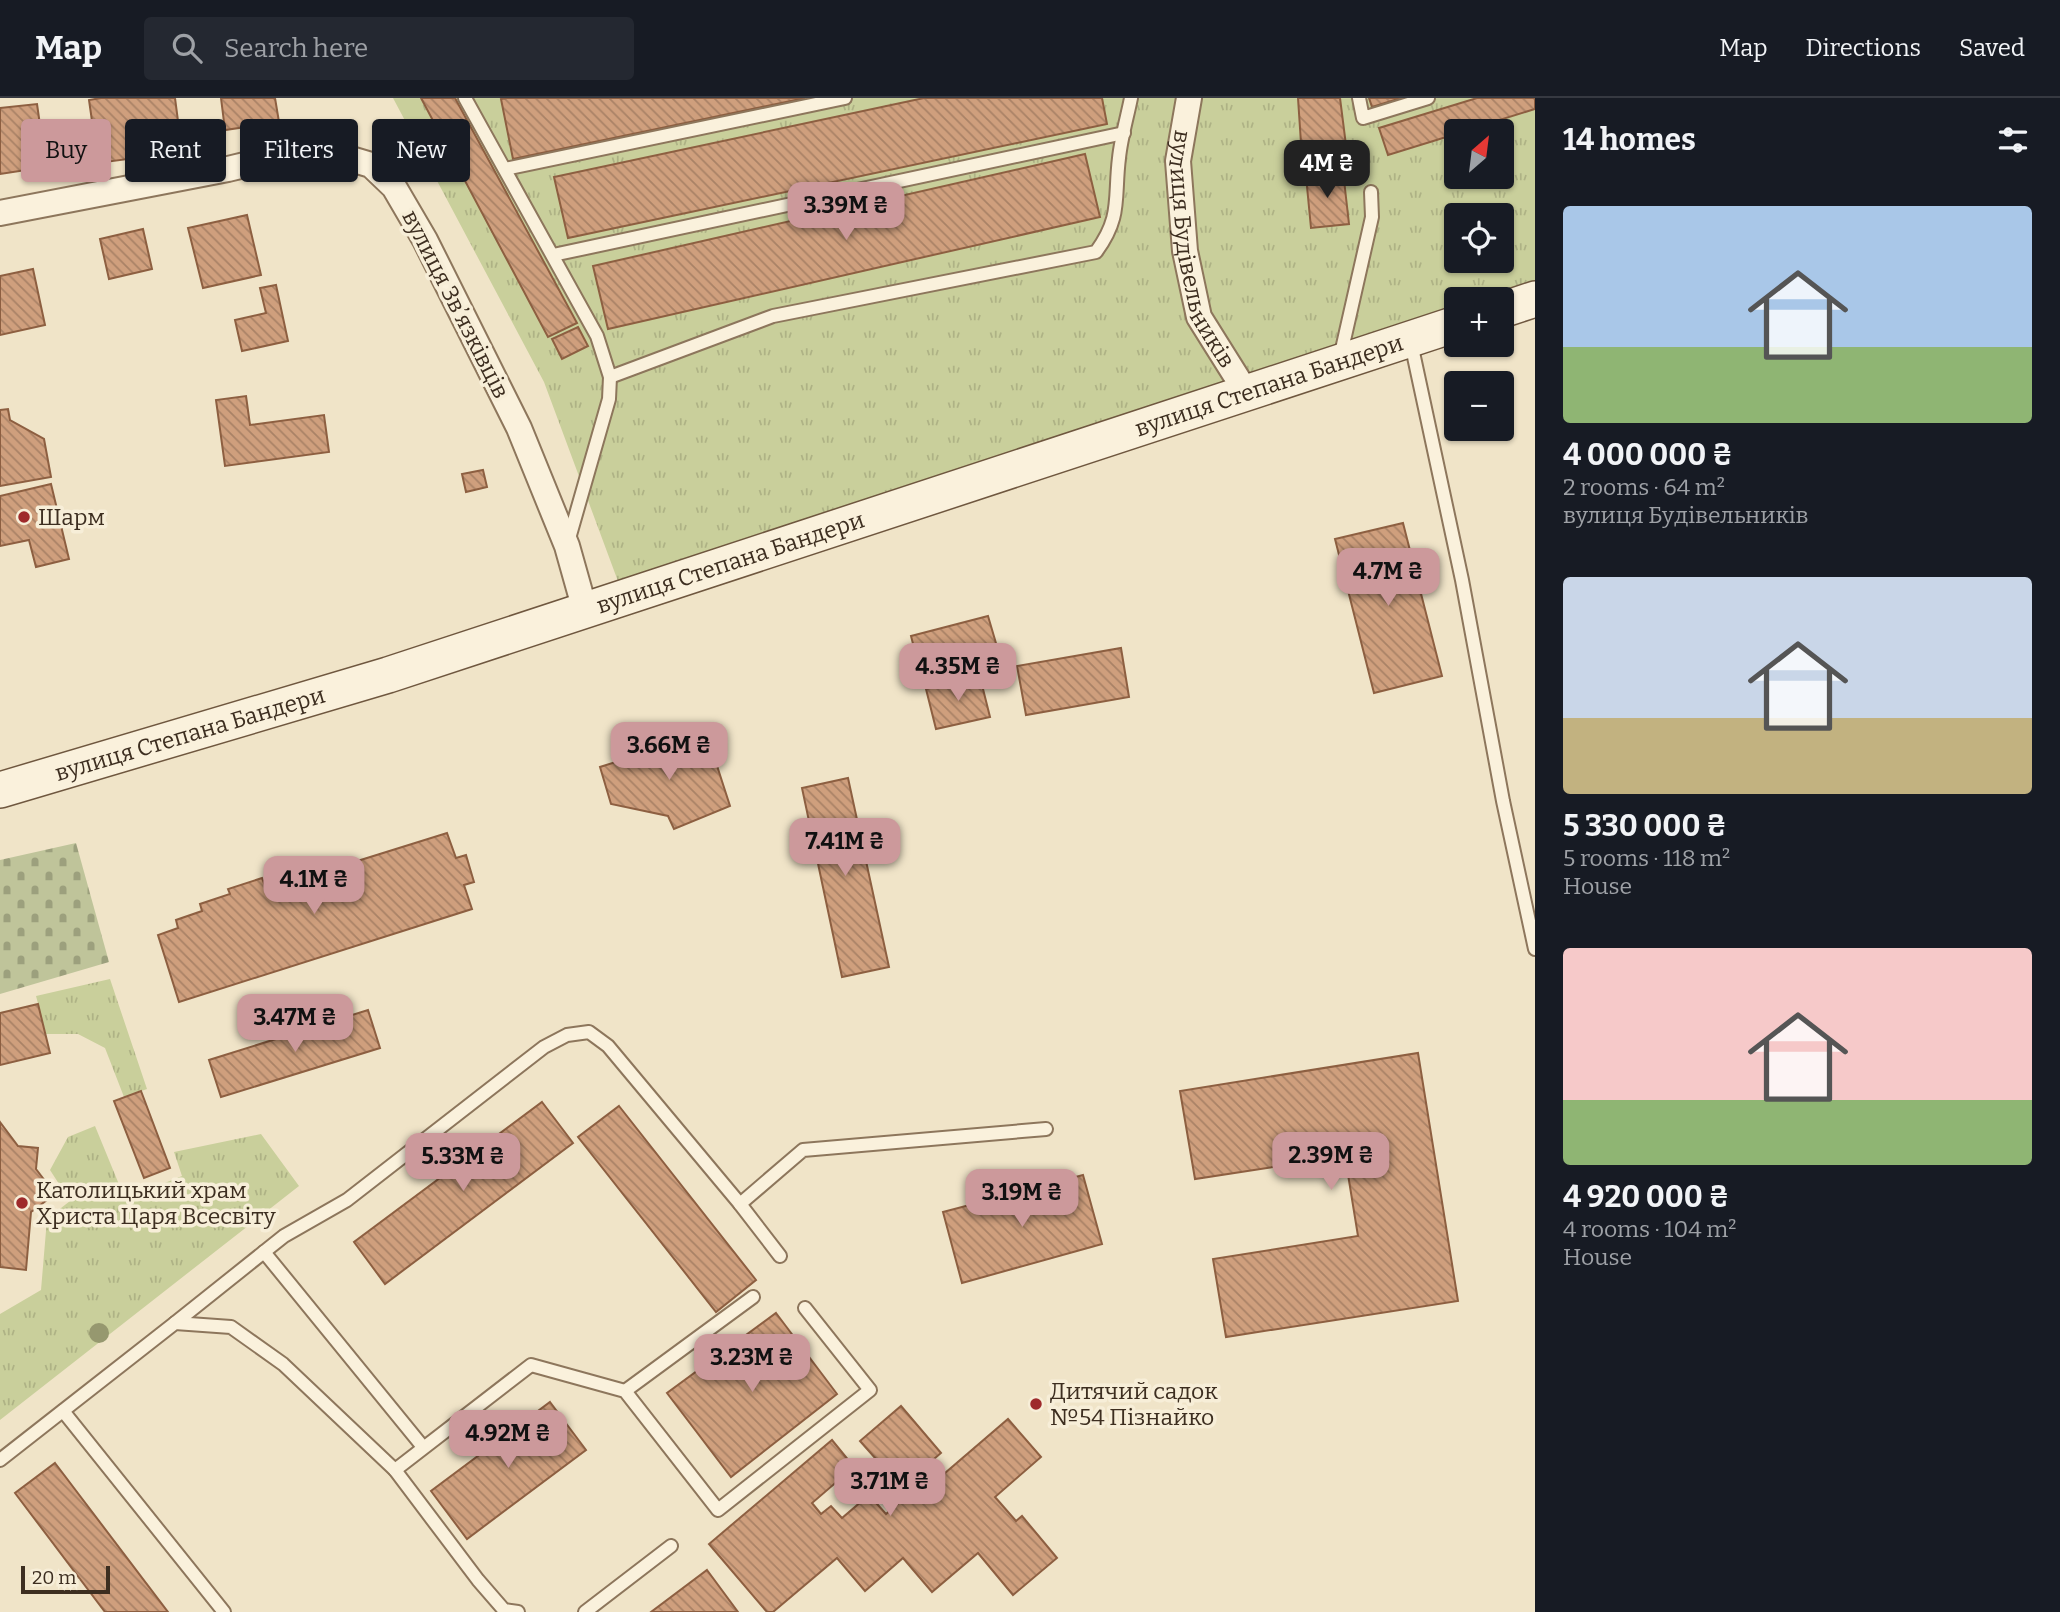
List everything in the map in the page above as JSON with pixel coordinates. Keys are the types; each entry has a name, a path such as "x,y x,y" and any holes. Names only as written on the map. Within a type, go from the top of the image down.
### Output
{"main road":[{"path":"1514,306 1535,299"},
{"name":"вулиця Степана Бандери","path":"0,790 388,675 1444,328"}],"street":[{"name":"вулиця Будівельників","path":"1189,98 1178,162 1185,251 1199,317 1246,392"},
{"name":"вулиця Звʼязківців","path":"0,212 228,169 286,155 334,154 371,165 394,187 425,240 519,428 567,546 585,610"}],"lane":[{"path":"465,98 597,336 610,377 609,400 567,546"},
{"path":"505,169 845,98"},
{"path":"610,377 772,316 1096,252 1108,236 1114,220 1119,156 1131,98"},
{"path":"1359,98 1363,118 1428,98"},
{"path":"552,255 1124,133"},
{"path":"1339,362 1372,217 1371,192"},
{"path":"1410,339 1462,580 1503,801 1535,949"},
{"path":"0,1460 284,1236 347,1200 544,1047 567,1035 589,1032 608,1046 780,1256"},
{"path":"740,1204 803,1150 1046,1129"},
{"path":"264,1252 423,1447"},
{"path":"625,1391 753,1297"},
{"path":"395,1470 531,1365 625,1391 718,1510 870,1390 805,1308"},
{"path":"175,1323 231,1327 283,1364 395,1470 503,1611 518,1612"},
{"path":"63,1411 225,1612"},
{"path":"585,1612 671,1546"}],"green space":[{"path":"393,98 1535,98 1535,285 1514,291 1514,287 1444,287 1444,314 619,584 544,382 438,182 470,182 470,119 404,119"},
{"path":"76,843 109,962 0,994 0,860"},
{"path":"110,979 147,1089 124,1097 105,1048 78,1034 46,1034 36,996"},
{"path":"95,1126 125,1199 182,1176 174,1152 261,1134 299,1186 0,1420 0,1314 41,1290 47,1219 70,1201 50,1170 68,1137"}],"building":[{"path":"175,98 178,119 125,119 125,159 111,161 111,119 92,119 89,100"},
{"path":"221,98 275,98 278,119 240,119 240,128 226,130 226,119 224,119"},
{"path":"421,98 455,98 466,119 432,119"},
{"path":"805,98 513,159 501,99"},
{"path":"924,98 1102,98 1107,124 568,238 554,177"},
{"path":"1298,98 1340,98 1347,153 1302,158"},
{"path":"1369,98 1401,98 1372,107"},
{"path":"1477,98 1535,98 1535,109 1503,119 1444,119 1444,138 1388,155 1379,128"},
{"path":"37,104 39,119 21,119 21,171 0,174 0,108"},
{"path":"470,126 577,323 548,337 466,182 470,182"},
{"path":"1085,154 1100,217 608,329 593,266"},
{"path":"1343,171 1349,224 1311,228 1306,176"},
{"path":"247,215 261,275 203,288 188,228"},
{"path":"143,229 152,269 109,279 100,239"},
{"path":"33,269 45,325 0,335 0,276"},
{"path":"276,285 288,341 242,351 235,320 266,313 260,288"},
{"path":"578,327 588,346 562,359 552,339"},
{"path":"246,396 250,425 324,415 329,452 225,466 216,400"},
{"path":"8,409 10,420 44,439 51,477 0,486 0,410"},
{"path":"483,470 487,487 466,492 462,474"},
{"path":"51,484 69,559 36,567 29,540 0,546 0,496"},
{"path":"1403,523 1442,676 1374,693 1335,539"},
{"path":"988,616 998,650 920,671 911,636"},
{"path":"1121,648 1129,697 1026,715 1017,666"},
{"path":"980,677 990,717 936,729 926,689"},
{"path":"694,737 703,737 709,741 730,806 674,829 668,816 611,804 600,767"},
{"path":"848,778 889,967 842,977 802,788"},
{"path":"447,833 456,858 466,855 474,882 464,885 472,909 179,1002 158,935 178,928 176,920 202,911 200,904 230,894 228,889 262,878 268,894 289,888 287,883"},
{"path":"38,1004 50,1053 0,1065 0,1013"},
{"path":"368,1010 380,1048 221,1097 209,1060"},
{"path":"1418,1053 1458,1301 1226,1337 1213,1259 1358,1236 1345,1156 1195,1179 1180,1091"},
{"path":"141,1091 170,1168 144,1178 114,1101"},
{"path":"542,1102 573,1143 385,1284 354,1242"},
{"path":"619,1106 756,1280 716,1312 578,1137"},
{"name":"Католицький храм Христа Царя Всесвіту","path":"0,1122 18,1146 38,1148 36,1169 55,1194 31,1212 26,1270 0,1267"},
{"path":"1083,1175 1102,1244 962,1283 943,1212"},
{"path":"776,1313 837,1394 731,1477 667,1393"},
{"path":"550,1402 586,1450 467,1539 431,1491"},
{"path":"901,1406 941,1453 927,1465 938,1479 1008,1419 1041,1457 995,1497 1016,1521 1022,1516 1057,1558 1013,1595 978,1553 932,1592 903,1558 865,1591 837,1558 773,1612 767,1612 709,1544 832,1440 854,1467 812,1503 821,1514 831,1506 842,1518 869,1495 886,1514 908,1495 860,1441"},
{"path":"55,1463 168,1612 105,1612 15,1493"},
{"path":"707,1570 738,1612 651,1612"}],"place":[{"name":"Шарм","path":"24,517"},
{"name":"Католицький храм Христа Царя Всесвіту","path":"22,1203"},
{"name":"Дитячий садок №54 Пізнайко","path":"1036,1404"}]}
